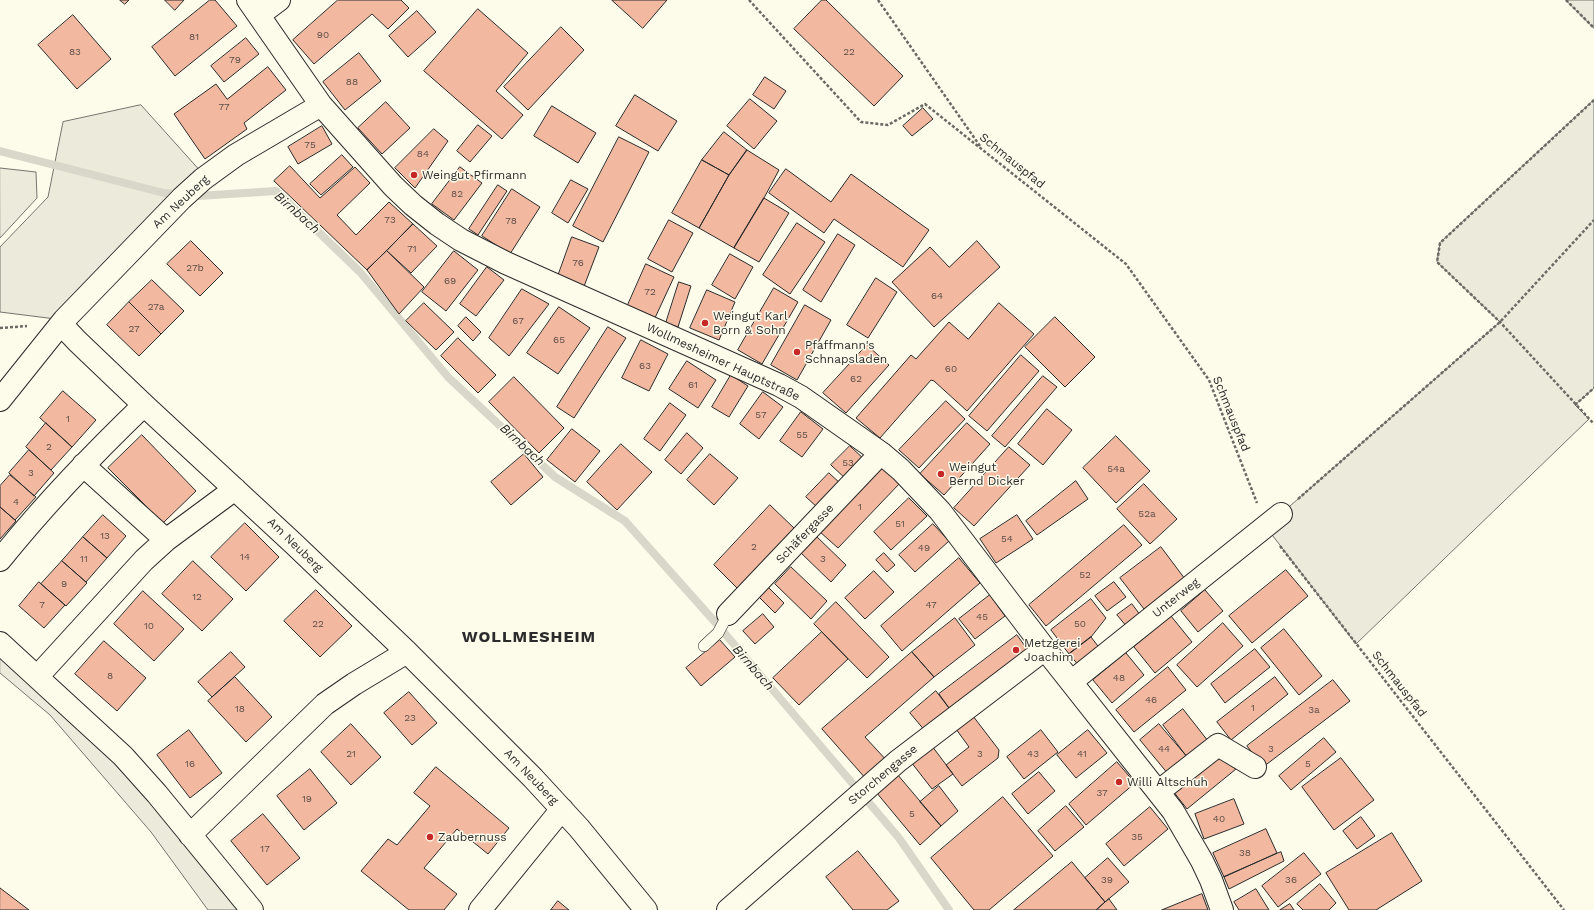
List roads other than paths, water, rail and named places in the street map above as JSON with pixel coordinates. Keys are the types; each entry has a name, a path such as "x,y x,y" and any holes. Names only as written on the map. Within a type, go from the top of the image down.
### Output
{"street":[{"path":"253,7 279,0"},
{"name":"Wollmesheimer Hauptstraße","path":"253,7 320,105 372,163 408,200 461,240 506,263 779,385 801,397 882,453 901,470 940,511 1185,829 1211,880 1222,910"},
{"name":"Am Neuberg","path":"0,400 61,324 182,198 222,165 320,105"},
{"name":"Am Neuberg","path":"61,324 76,341 235,488 407,652 562,808 646,910"},
{"path":"0,560 27,527 83,465 144,405"},
{"name":"Schäfergasse","path":"728,614 882,453"},
{"path":"83,465 166,540"},
{"path":"37,677 144,560 166,540 235,488"},
{"name":"Unterweg","path":"1071,682 1274,521"},
{"path":"0,643 123,756 252,910"},
{"name":"Storchengasse","path":"728,910 898,761 1045,649"},
{"path":"190,835 325,704 354,684 407,652"},
{"path":"1158,792 1218,745 1255,767"},
{"path":"480,910 562,808"}],"lane":[{"path":"704,646 718,634 728,614"}],"waterway":[{"name":"Birnbach","path":"0,151 164,193 198,196 276,191 360,272 448,377 555,477 625,521 715,622 899,838 949,910"}],"place":[{"name":"Weingut Pfirmann","path":"414,175"},
{"name":"Weingut Karl Born & Sohn","path":"705,323"},
{"name":"Pfaffmann's Schnapsladen","path":"797,352"},
{"name":"Weingut Bernd Dicker","path":"941,474"},
{"name":"Metzgerei Joachim","path":"1016,650"},
{"name":"Willi Altschuh","path":"1119,782"},
{"name":"Zaubernuss","path":"430,837"}],"district":[{"name":"WOLLMESHEIM","path":"529,637"}]}
